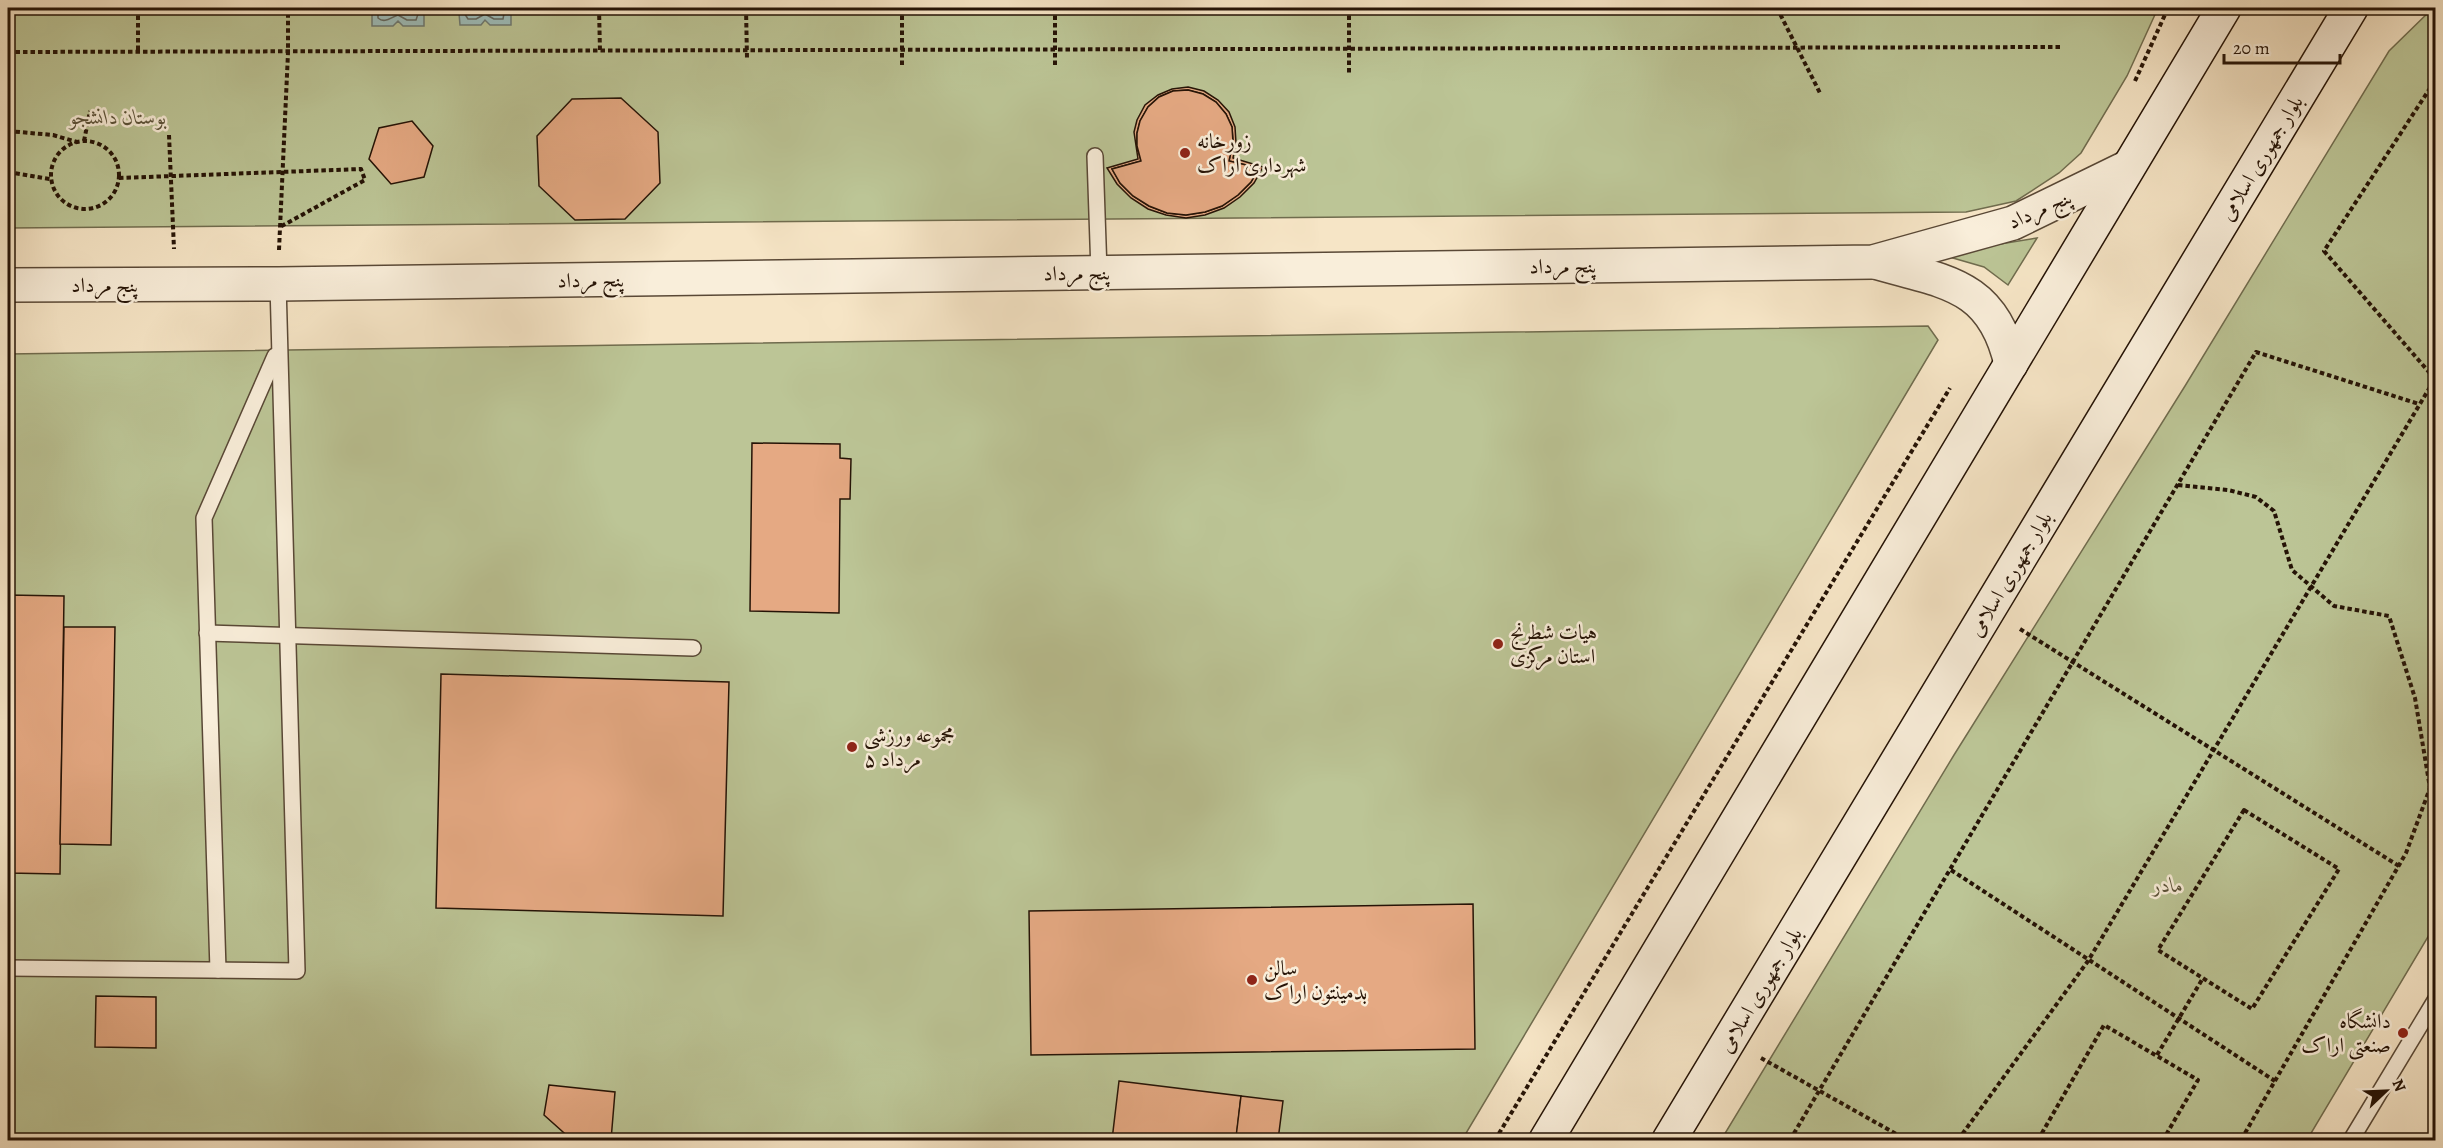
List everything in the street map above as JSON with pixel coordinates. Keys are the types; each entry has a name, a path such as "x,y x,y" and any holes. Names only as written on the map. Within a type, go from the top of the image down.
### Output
{"main road":[{"path":"1546,1140 2224,8"},
{"name":"بلوار جمهوری اسلامی","path":"1669,1140 1990,609 2332,23 2351,8"},
{"path":"2332,23 2358,8"},
{"name":"پنج مرداد","path":"8,285 278,284 1873,262 2013,223 2128,167"},
{"path":"1873,262 1956,285 1979,300 1993,317 2005,340 2011,364"}],"lane":[{"path":"1095,156 1099,272"},
{"path":"8,968 297,971 278,350 278,284"},
{"path":"218,970 204,518 278,350"},
{"path":"207,633 693,648"},
{"path":"2351,1140 2436,999"}],"path":[{"path":"138,8 138,52"},
{"path":"278,284 288,8"},
{"path":"599,8 600,51"},
{"path":"746,8 747,58"},
{"path":"902,8 902,66"},
{"path":"1055,8 1055,68"},
{"path":"1349,8 1349,75"},
{"path":"1777,8 1821,95"},
{"path":"2129,90 2168,8"},
{"path":"8,52 2061,47"},
{"path":"1958,1140 2088,961 2435,379 2324,251 2436,80"},
{"path":"84,141 90,111"},
{"path":"8,131 53,135 77,142"},
{"path":"169,135 175,284"},
{"path":"84,141 102,145 112,153 118,165 119,178 116,190 109,200 98,207 86,210 73,208 63,202 54,192 50,179 51,167 56,156 65,147 84,141"},
{"path":"119,178 361,169 365,180 280,227"},
{"path":"8,171 50,179"},
{"path":"1790,1140 2256,352 2420,404"},
{"path":"1495,1140 1956,378"},
{"path":"2178,485 2228,490 2256,497 2274,511 2292,570 2334,606 2389,616 2415,698 2430,788 2406,853 2241,1140"},
{"path":"1990,609 2214,752 2399,866"},
{"path":"2430,788 2436,788"},
{"path":"2244,810 2339,869 2252,1009 2203,978 2158,950 2244,810"},
{"path":"1951,870 2275,1081"},
{"path":"2157,1055 2203,978"},
{"path":"2038,1140 2104,1025 2198,1080 2163,1140"},
{"path":"1730,1040 1907,1140"}],"green space":[{"name":"بوستان دانشجو","path":"8,8 2158,8 2127,76 2081,153 2059,173 2016,201 1966,212 8,228"},
{"name":"مادر","path":"2433,8 2436,8 2435,925 2307,1140 1721,1140 1954,755 2185,386 2389,51"},
{"path":"2037,238 2008,285 1984,267 1939,254"},
{"name":"مجموعه ورزشی ۵ مرداد","path":"1928,326 1938,340 1462,1140 8,1140 8,354"}],"water":[{"path":"372,8 511,8 511,25 490,25 485,20 481,25 460,25 459,13 424,13 424,26 403,26 398,21 393,26 372,26"}],"building":[{"path":"1188,87 1204,91 1218,100 1229,112 1235,127 1236,143 1233,158 1263,167 1254,183 1240,197 1224,208 1205,215 1186,218 1148,209 1131,198 1117,184 1107,168 1138,159 1134,132 1137,120 1145,105 1158,95 1172,89","holes":["1188,90 1203,94 1216,102 1226,114 1232,127 1233,142 1229,161 1259,168 1251,182 1238,195 1222,206 1205,212 1186,215 1167,213 1149,206 1133,196 1120,183 1112,169 1141,161 1137,146 1140,121 1148,107 1159,97 1173,91"]},
{"name":"زورخانه شهرداری اراک","path":"1188,90 1203,94 1216,102 1226,114 1232,127 1233,142 1229,161 1259,168 1251,182 1222,206 1186,215 1167,213 1149,206 1133,196 1120,183 1112,169 1141,161 1137,146 1137,133 1140,121 1148,107 1159,97 1173,91"},
{"path":"621,98 658,132 660,183 625,219 575,220 539,186 537,136 572,99"},
{"path":"412,121 433,146 424,177 391,184 369,159 379,128"},
{"path":"752,443 840,444 840,458 851,459 850,499 840,499 839,613 750,611"},
{"path":"8,595 64,596 60,874 8,873"},
{"path":"64,627 115,627 111,845 60,844"},
{"path":"441,674 729,682 723,916 436,908"},
{"name":"سالن بدمینتون اراک","path":"1473,904 1475,1049 1031,1055 1029,911"},
{"path":"96,996 156,997 156,1048 95,1047"},
{"path":"1119,1081 1241,1096 1236,1140 1112,1140"},
{"path":"549,1085 615,1092 611,1140 572,1140 544,1115"},
{"path":"1241,1096 1283,1101 1278,1140 1236,1137"}],"place":[{"name":"زورخانه شهرداری اراک","path":"1185,153"},
{"name":"هیات شطرنج استان مرکزی","path":"1498,644"},
{"name":"مجموعه ورزشی ۵ مرداد","path":"852,747"},
{"name":"سالن بدمینتون اراک","path":"1252,980"},
{"name":"دانشگاه صنعتی اراک","path":"2403,1033"}]}
